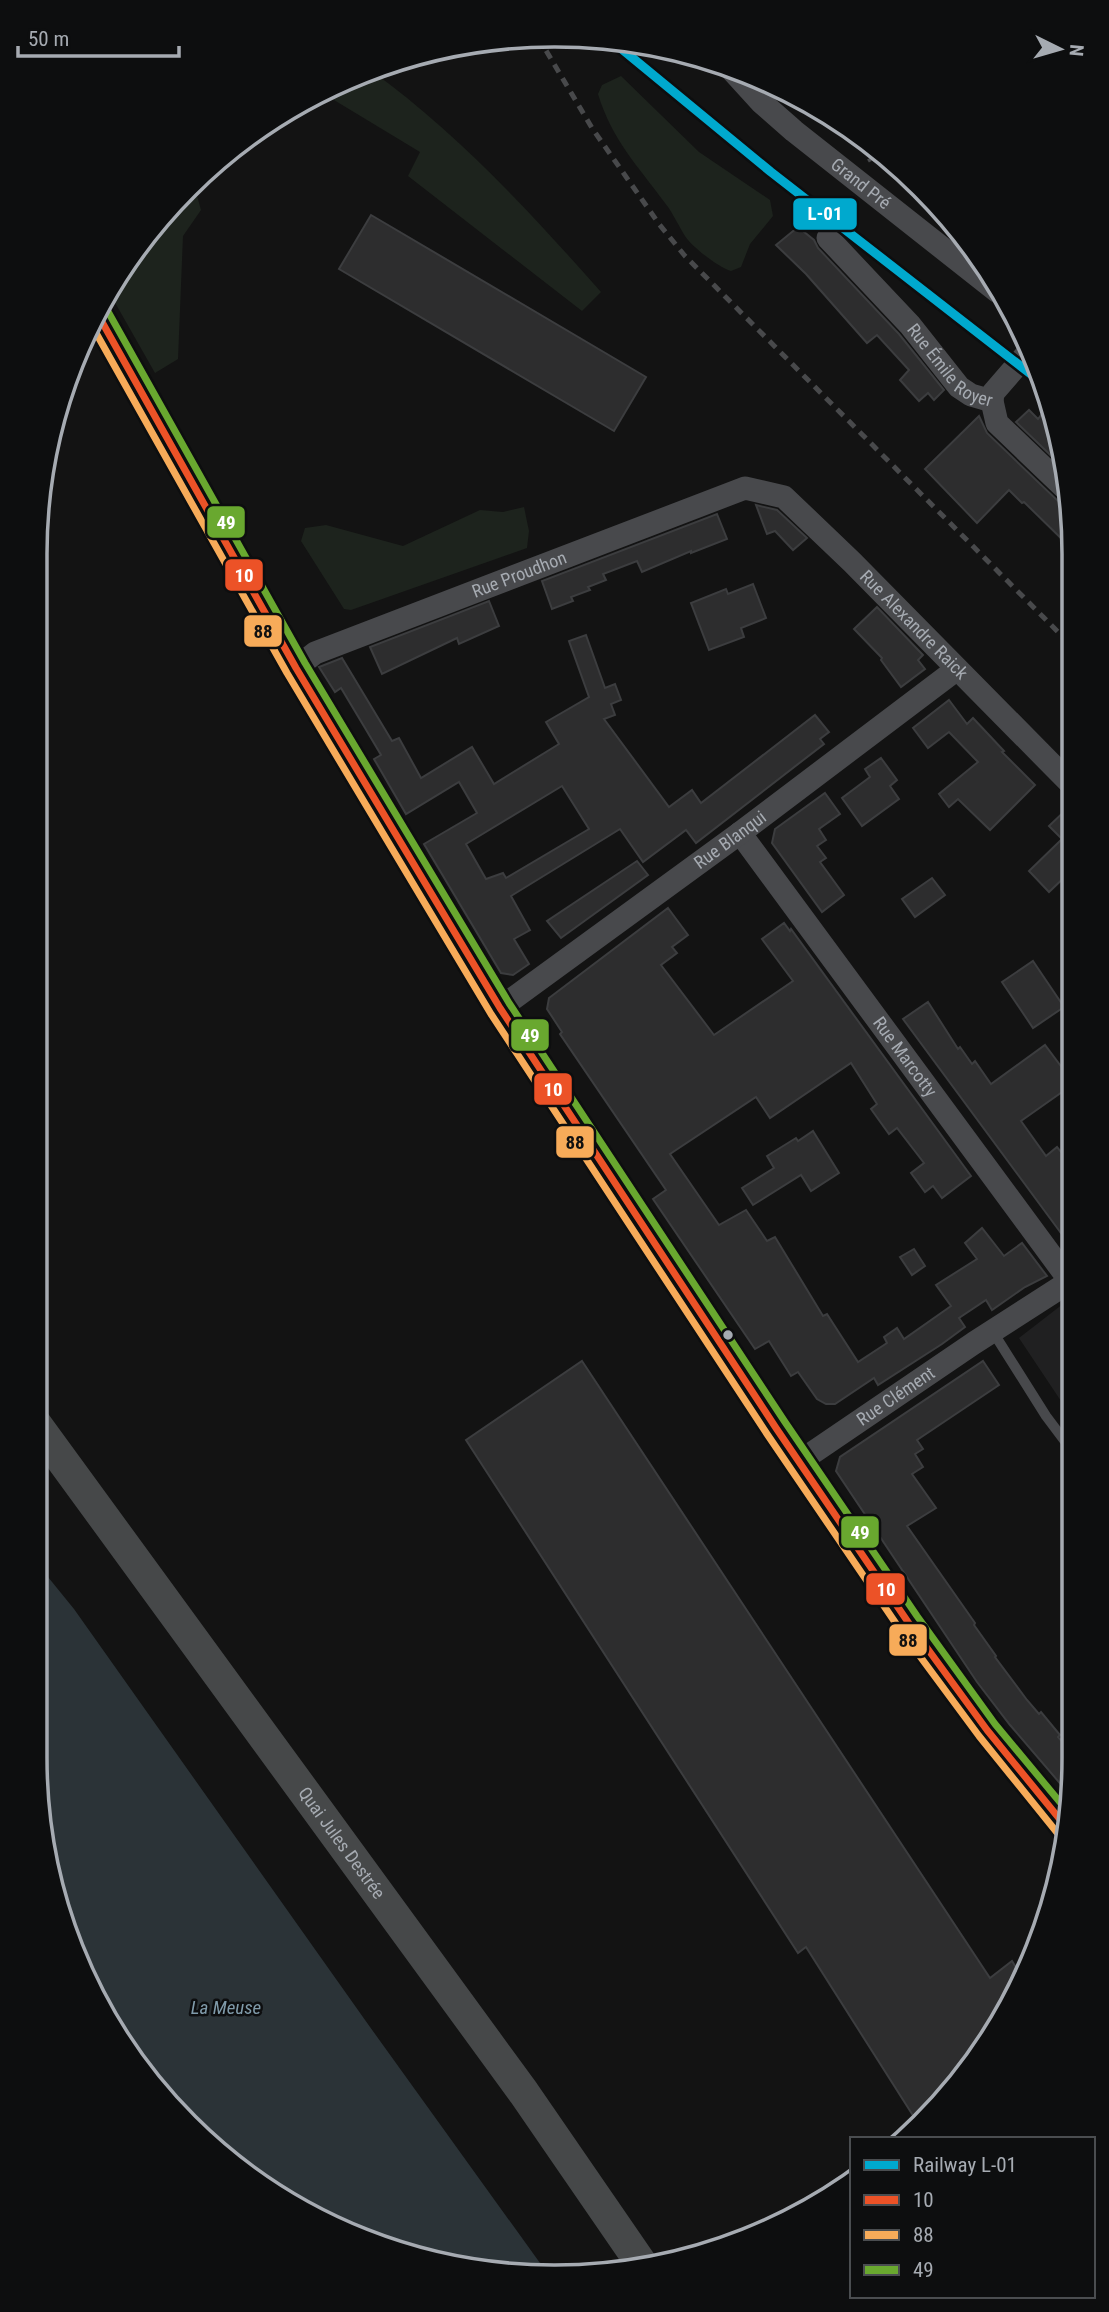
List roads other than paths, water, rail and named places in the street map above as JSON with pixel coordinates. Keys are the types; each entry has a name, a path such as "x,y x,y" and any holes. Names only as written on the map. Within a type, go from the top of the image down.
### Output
{"main road":[{"name":"Quai Jules Destrée","path":"47,1439 524,2093 637,2257"}],"street":[{"name":"Grand Pré","path":"745,84 785,123 978,276"},
{"name":"Rue Émile Royer","path":"828,238 910,325 960,387 971,395 992,401 997,423 1056,479"},
{"path":"103,324 296,668 500,1008 799,1462 908,1622 987,1730 1058,1817"},
{"path":"992,401 993,393 1022,359"},
{"name":"Rue Proudhon","path":"296,668 315,653 745,488"},
{"name":"Rue Alexandre Raick","path":"745,488 784,497 852,562 1062,777"},
{"name":"Rue Blanqui","path":"500,1008 740,833 957,669"},
{"name":"Rue Marcotty","path":"740,833 1062,1269"},
{"name":"Rue Clément","path":"799,1462 1062,1287"}],"lane":[{"path":"993,1332 1062,1437"}],"water":[{"name":"La Meuse","path":"47,1576 74,1609 541,2265 488,2260 423,2247 391,2238 330,2212 273,2179 220,2139 173,2092 152,2066 115,2011 86,1952 74,1921 57,1856 48,1791"}],"railway":[{"path":"544,47 592,128 659,224 685,256 1062,636"}],"rail line":[{"name":"L-01","path":"626,53 771,172 1027,371"}]}
